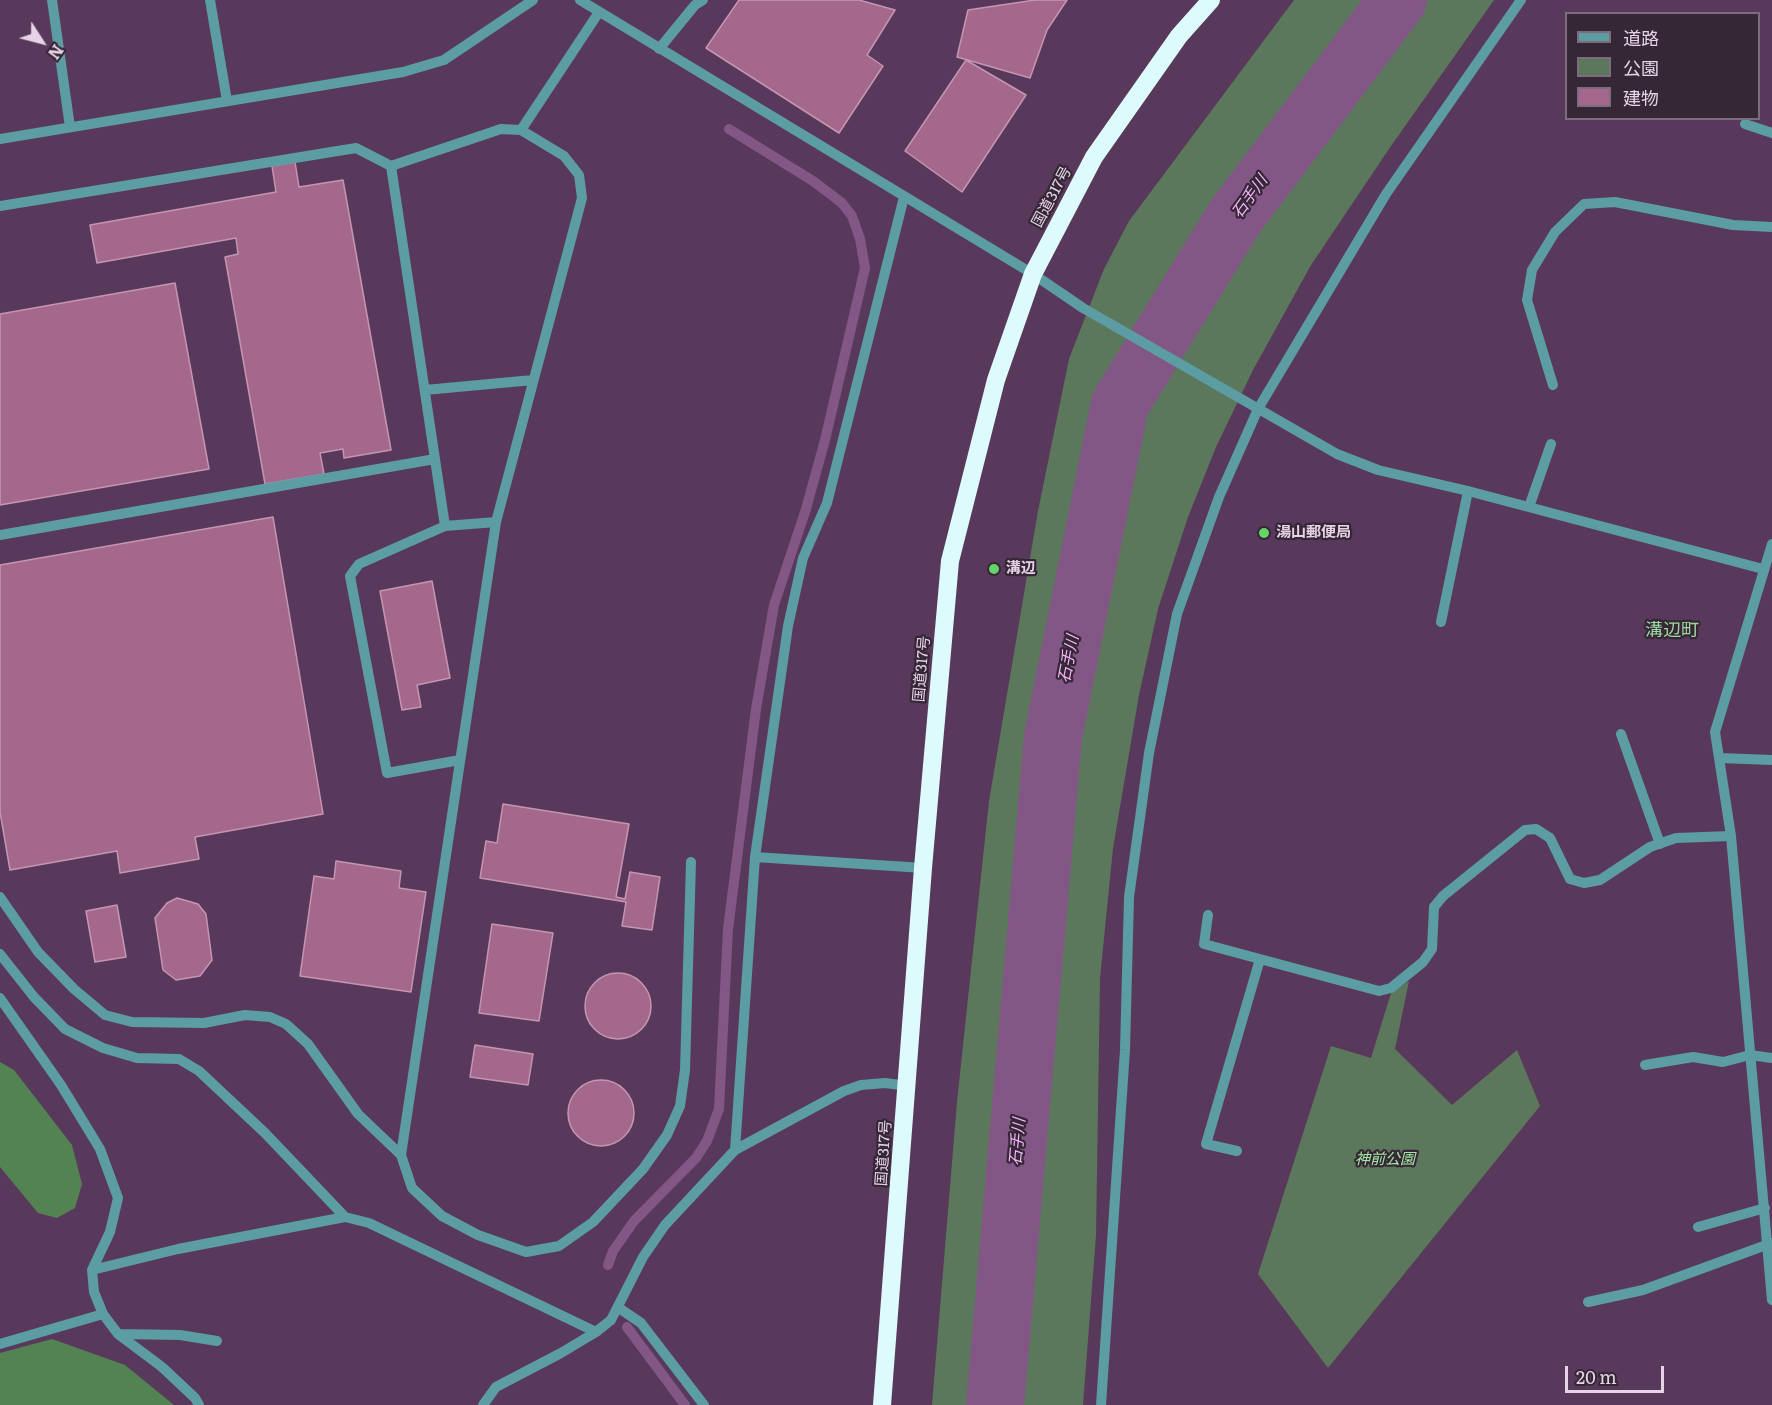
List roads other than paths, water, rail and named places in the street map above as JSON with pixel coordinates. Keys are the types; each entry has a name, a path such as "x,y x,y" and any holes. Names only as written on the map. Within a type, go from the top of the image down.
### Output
{"highway":[{"name":"国道317号","path":"882,1405 923,868 950,561 996,380 1033,274 1094,157 1179,36 1211,0"}],"street":[{"path":"51,0 70,127"},
{"path":"210,0 227,100"},
{"path":"0,139 403,72 444,60 533,0"},
{"path":"580,0 1033,274 1083,308 1347,458 1378,470 1468,491 1763,568"},
{"path":"659,49 695,5 703,0"},
{"path":"1101,1405 1125,1062 1129,897 1149,753 1178,615 1219,497 1258,409 1386,194 1521,0"},
{"path":"521,130 599,12"},
{"path":"1745,124 1772,133"},
{"path":"0,206 356,148 391,166 501,129 521,130 564,156 579,175 582,198 496,522 401,1155 412,1188 442,1216 478,1235 526,1252 559,1246 593,1222 643,1169 667,1136 680,1106 685,1070 691,861"},
{"path":"391,166 445,526"},
{"path":"735,1150 755,857 788,626 803,558 827,503 904,197"},
{"path":"1553,385 1527,300 1532,270 1555,232 1584,204 1615,202 1733,225 1772,227"},
{"path":"425,390 533,380"},
{"path":"1529,507 1551,444"},
{"path":"0,535 435,459"},
{"path":"1441,622 1468,491"},
{"path":"460,760 387,773 350,576 359,564 445,526 496,522"},
{"path":"1772,544 1715,732 1731,836 1750,1055 1770,1243 1772,1300"},
{"path":"1621,734 1660,844"},
{"path":"1719,758 1772,760"},
{"path":"1209,915 1204,944 1379,991 1391,988 1423,962 1432,949 1434,907 1443,896 1525,830 1536,829 1550,838 1570,879 1584,883 1599,880 1650,847 1676,838 1731,836"},
{"path":"755,857 923,868"},
{"path":"0,897 38,952 74,989 105,1015 132,1022 204,1023 245,1015 270,1017 286,1024 308,1044 358,1114 401,1155"},
{"path":"0,954 65,1029 103,1048 136,1058 179,1059 200,1071 265,1132 345,1217"},
{"path":"1237,1151 1206,1144 1260,959"},
{"path":"0,998 61,1085 100,1149 118,1198 110,1232 92,1270 94,1292 103,1314 118,1334 162,1367 195,1398 199,1405"},
{"path":"1645,1065 1693,1057 1723,1062 1750,1055 1772,1058"},
{"path":"483,1405 496,1387 596,1332 610,1320 619,1308 643,1257 665,1225 735,1150 844,1091 861,1085 885,1083 908,1086"},
{"path":"1698,1227 1765,1208"},
{"path":"92,1270 178,1250 345,1217 369,1223 596,1332"},
{"path":"1588,1302 1643,1290 1770,1243"},
{"path":"619,1308 641,1323 704,1405"},
{"path":"0,1344 103,1314"},
{"path":"118,1334 180,1335 217,1341"}],"waterway":[{"name":"石手川","path":"995,1405 1053,737 1120,404 1235,217 1398,0"},
{"path":"608,1265 613,1251 634,1221 696,1158 707,1141 719,1109 728,929 756,709 774,605 806,509 825,440 865,268 860,239 852,216 842,203 813,181 729,129"},
{"path":"627,1327 685,1405"}],"place":[{"name":"湯山郵便局","path":"1264,533"},
{"name":"溝辺","path":"994,569"}],"district":[{"name":"溝辺町","path":"1672,631"}],"park label":[{"name":"神前公園","path":"1385,1160"}]}
